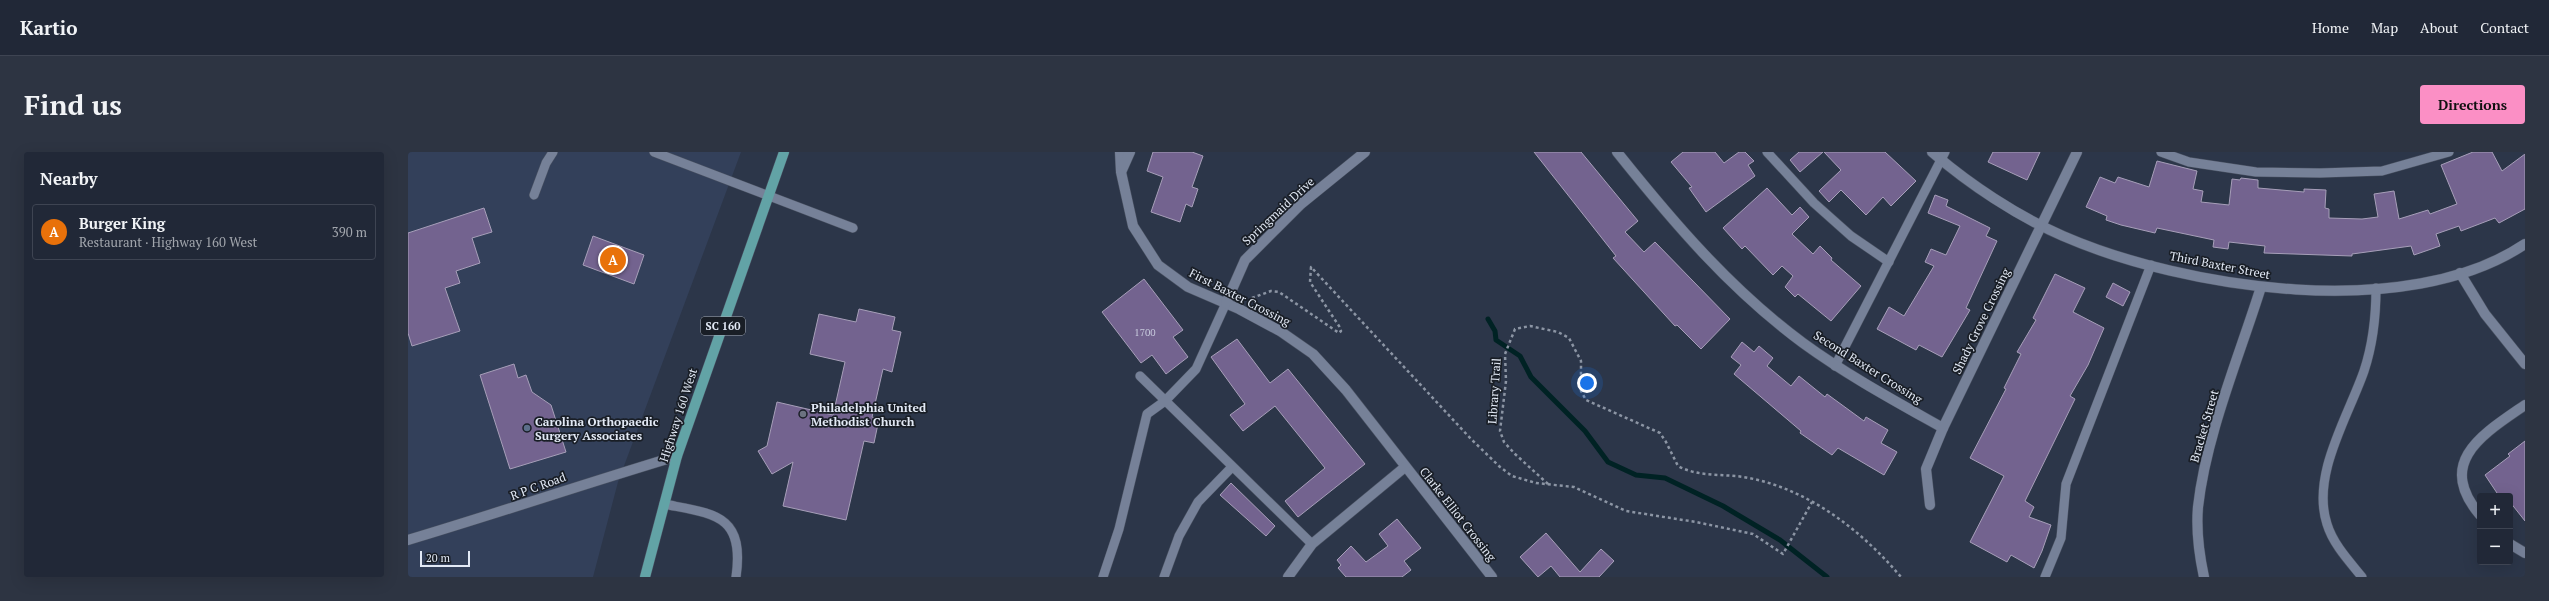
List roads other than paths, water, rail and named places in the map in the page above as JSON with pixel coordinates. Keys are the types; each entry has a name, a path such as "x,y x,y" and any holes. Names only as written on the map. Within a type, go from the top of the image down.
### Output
{"main road":[{"name":"Highway 160 West","path":"645,577 677,456 784,152"}],"street":[{"name":"First Baxter Crossing","path":"1120,152 1121,172 1133,226 1158,265 1188,287 1226,303 1280,331 1313,354 1346,390 1405,467"},
{"path":"1121,172 1130,152"},
{"name":"Springmaid Drive","path":"1226,303 1245,260 1301,204 1365,152"},
{"name":"Second Baxter Crossing","path":"1617,152 1687,237 1752,302 1835,366 1943,428"},
{"name":"Third Baxter Street","path":"1932,152 1943,156 1978,188 2062,236 2151,265 2220,281 2299,291 2376,288 2417,283 2460,273 2486,265 2525,244"},
{"name":"Shady Grove Crossing","path":"1930,505 1926,469 1943,428 2077,152"},
{"path":"2460,273 2486,314 2525,364"},
{"name":"Bracket Street","path":"2204,577 2198,540 2198,508 2205,466 2261,287"},
{"path":"2477,510 2464,491 2462,480 2463,462 2472,446 2525,405"},
{"name":"R P C Road","path":"408,540 499,514 583,484 677,456"},
{"path":"1288,577 1312,544 1405,467"},
{"name":"Clarke Elliot Crossing","path":"1405,467 1492,577"},
{"path":"2513,546 2525,553"}],"lane":[{"path":"534,195 546,163 553,152"},
{"path":"654,152 853,228"},
{"path":"1767,152 1814,203 1850,236 1889,262"},
{"path":"2161,152 2189,162 2256,172 2320,173 2382,172 2449,152"},
{"path":"1835,366 1943,156"},
{"path":"2046,577 2061,538 2066,484 2151,265"},
{"path":"2362,577 2336,542 2327,525 2322,503 2325,475 2350,401 2363,372 2372,342 2376,288"},
{"path":"1103,577 1119,529 1144,421 1151,410 1165,401 1196,369 1226,303"},
{"path":"1140,376 1312,544"},
{"path":"1164,577 1179,536 1198,502 1232,467"},
{"path":"664,504 703,512 725,521 731,530 738,550 736,577"}],"waterway":[{"path":"1488,319 1495,331 1496,340 1520,356 1531,377 1585,431 1608,462 1636,475 1665,478 1723,506 1780,540 1827,577"}],"place":[{"name":"Burger King","path":"613,260"},
{"name":"Philadelphia United Methodist Church","path":"803,414"},
{"name":"Carolina Orthopaedic Surgery Associates","path":"527,428"}]}
